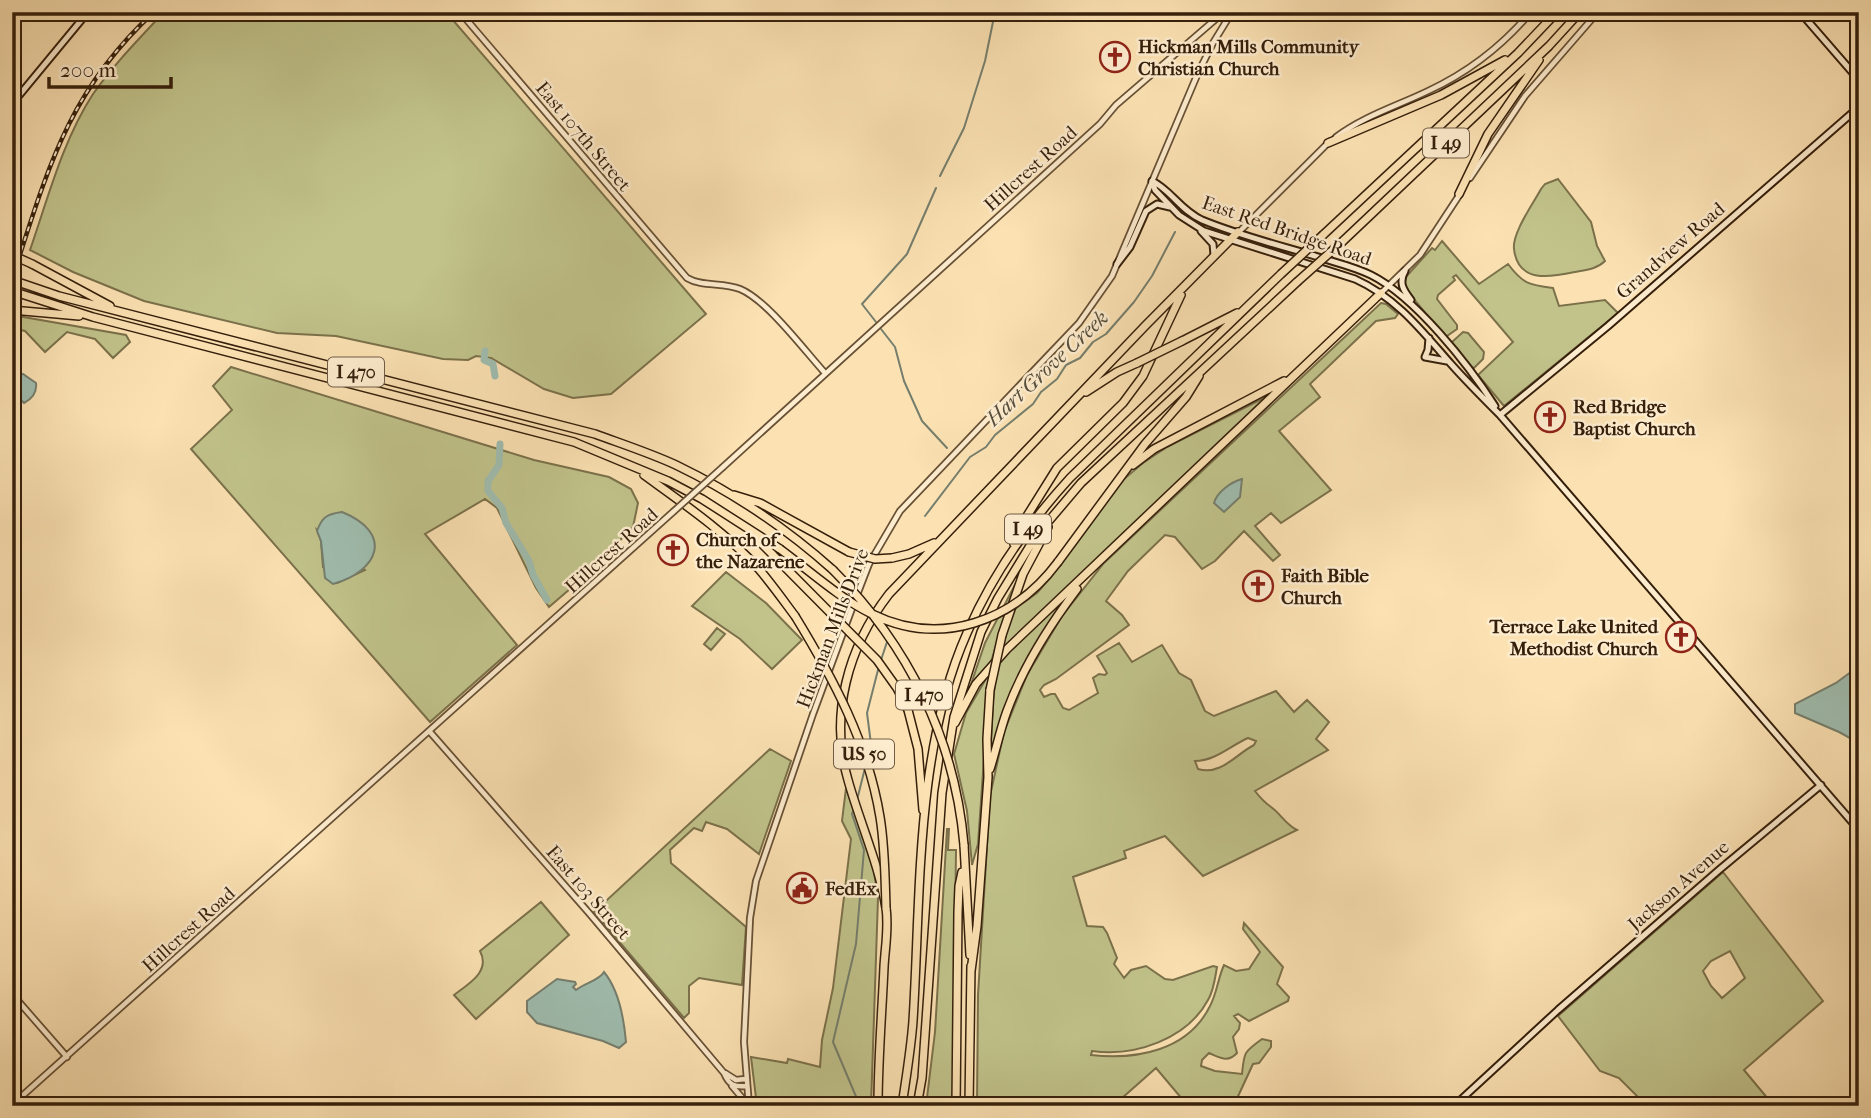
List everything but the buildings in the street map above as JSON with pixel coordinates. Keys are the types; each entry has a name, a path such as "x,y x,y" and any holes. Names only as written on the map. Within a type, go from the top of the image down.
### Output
{"highway":[{"name":"I 49","path":"902,1106 913,1025 924,818 934,748 955,665 967,632 1013,548 1070,478 1246,307 1518,53 1557,12"},
{"name":"I 49","path":"918,1106 942,793 950,733 981,632 998,598 1036,536 1081,483 1549,46 1580,12"},
{"path":"1459,194 1488,134 1549,46"},
{"path":"1328,143 1441,95 1518,53"},
{"path":"886,908 872,849 846,776 842,750 841,712 845,684 855,650 868,623 889,594 943,537 1238,233"},
{"path":"12,255 117,310"},
{"name":"I 470","path":"12,280 117,310 595,434 675,464 726,492 809,549 849,585 891,638 927,700 952,768 964,845 971,971 970,1106"},
{"path":"1013,548 1017,532 1057,468 1123,403 1143,376 1187,286"},
{"name":"I 470","path":"12,291 93,317 531,429 611,456 638,470"},
{"path":"950,733 985,672 1381,293"},
{"path":"1076,399 1117,372 1219,323 1246,307"},
{"path":"14,310 56,316 93,317"},
{"path":"638,470 668,481 742,524 777,552 869,613 897,624 928,629 968,625 1002,613 1036,587 1058,562 1163,422 1186,397 1206,367"},
{"path":"1126,470 1154,449 1258,396 1303,369"},
{"name":"US 50","path":"638,470 699,515 758,569 795,616 836,685 851,717 880,814 884,849 886,922 878,1106"},
{"path":"726,492 760,503 849,552 875,559 892,558 925,548 943,537"},
{"path":"971,971 988,777 986,739 990,690 1002,635 1023,574 1054,517"},
{"path":"777,552 877,660 897,688 908,710 918,749 920,797 924,818"},
{"path":"988,777 1007,711 1023,674 1039,643 1087,574"},
{"path":"957,1106 958,912 959,886 965,861"}],"main road":[{"path":"12,104 88,12"},
{"path":"1800,12 1859,80"},
{"name":"Grandview Road","path":"1500,415 1608,326 1859,107"},
{"name":"East Red Bridge Road","path":"1152,181 1171,208 1199,229 1355,279 1381,293 1403,310 1500,415 1859,830"},
{"name":"East Red Bridge Road","path":"1152,181 1160,185 1188,212 1238,233 1354,268 1389,286 1421,314 1447,344 1481,385 1500,415"},
{"path":"1117,264 1130,247 1148,209 1157,204 1171,208"},
{"path":"1199,229 1213,244 1214,258"},
{"path":"1405,271 1402,277 1403,289 1421,314"},
{"path":"1427,336 1438,343 1447,344"},
{"path":"1427,336 1428,351 1425,357 1450,362"},
{"path":"1438,349 1454,353"},
{"name":"Jackson Avenue","path":"1454,1106 1558,1010 1821,785"}],"street":[{"name":"East 107th Street","path":"460,12 687,278 696,282 729,285 752,295 825,373"},
{"name":"Hillcrest Road","path":"12,1105 723,467 1100,124 1116,105 1224,12"},
{"name":"Hickman Mills Drive","path":"749,1106 746,1082 747,968 750,918 756,881 813,714 869,564 892,521 905,504 1079,323 1101,294 1117,264 1213,43 1232,12"},
{"path":"1238,233 1328,143 1350,126 1453,78 1491,51 1531,12"},
{"path":"1381,293 1405,271 1431,239 1525,96 1598,12"},
{"name":"East 103 Street","path":"430,732 589,913 749,1106"},
{"path":"12,994 67,1057"},
{"path":"724,1073 746,1082"},
{"path":"732,1085 746,1082"}],"green space":[{"path":"164,12 446,12 706,314 611,394 573,398 544,389 491,358 476,356 468,360 443,359 336,336 277,333 144,301 73,272 30,250 57,170 82,112 109,72"},
{"path":"1558,179 1591,222 1597,246 1605,261 1587,270 1537,276 1522,268 1517,260 1514,242 1541,189 1545,184"},
{"path":"1442,241 1479,284 1508,264 1527,282 1553,288 1559,306 1605,300 1618,313 1504,406 1478,375 1513,342 1456,275 1453,277 1455,280 1437,299 1457,325 1457,329 1447,336 1444,336 1404,287 1404,279 1432,248 1435,250"},
{"path":"1381,303 1398,314 1395,318 1376,321 1310,384 1320,397 1279,431 1331,490 1281,523 1271,513 1255,526 1280,555 1273,561 1244,531 1215,561 1202,569 1175,537 1165,535 1128,571 1106,601 1129,625 1040,690 1044,697 1055,694 1063,708 1069,710 1098,693 1093,678 1107,673 1097,656 1119,643 1132,662 1162,645 1179,673 1191,680 1205,711 1214,716 1276,691 1294,712 1307,700 1329,722 1316,739 1328,750 1255,791 1297,830 1203,876 1165,836 1124,851 1126,858 1073,877 1087,926 1103,927 1117,958 1114,964 1124,978 1131,970 1146,966 1165,979 1173,980 1217,967 1213,988 1199,1014 1173,1035 1142,1048 1092,1051 1091,1055 1143,1054 1175,1043 1188,1033 1210,1006 1224,965 1236,971 1249,969 1260,952 1243,929 1244,923 1283,967 1277,984 1289,997 1288,1001 1249,1021 1238,1014 1234,1016 1240,1023 1233,1037 1237,1053 1227,1059 1209,1053 1202,1060 1201,1066 1215,1071 1242,1074 1244,1057 1252,1047 1262,1039 1271,1041 1271,1047 1259,1063 1253,1064 1234,1105 1188,1106 1156,1068 1113,1106 977,1106 978,995 990,796 1004,732 1027,675 1062,616 1104,563","holes":["1248,738 1256,741 1221,767 1198,769 1195,761 1216,756"]},
{"path":"12,315 126,335 130,342 113,358 95,339 67,332 45,352 25,331 12,328"},
{"path":"1463,332 1468,333 1484,352 1483,359 1474,368 1470,367 1453,346 1452,342"},
{"path":"231,367 534,460 609,477 631,489 638,503 633,527 585,576 549,607 536,588 497,508 485,499 425,534 517,645 430,722 191,449 232,410 213,386","holes":["317,530 365,570 337,583 323,567 321,541"]},
{"path":"1272,394 1000,652 1012,611 1037,593 1051,577 1124,479 1167,447"},
{"path":"1025,565 1010,600 991,662 967,696 985,643"},
{"path":"726,572 766,603 802,640 772,669 740,639 692,606"},
{"path":"1070,594 1030,656 990,764 998,662"},
{"path":"717,628 725,634 711,650 704,644"},
{"path":"990,672 978,844 972,865 967,811 954,754 966,713"},
{"path":"770,749 791,761 759,854 727,829 706,822 702,831 694,828 670,850 671,863 746,927 742,985 699,978 689,986 689,1013 684,1018 594,912"},
{"path":"846,788 873,865 878,898 871,1106 757,1106 751,1057 787,1063 788,1059 820,1067 822,1040 833,988 851,839 842,821"},
{"path":"947,829 948,850 956,850 953,1106 926,1106 935,1032"},
{"path":"1723,872 1823,1001 1744,1070 1774,1106 1638,1106 1642,1101 1619,1078 1600,1071 1558,1016","holes":["1730,951 1745,978 1722,998 1703,971 1711,961"]},
{"path":"541,902 569,935 476,1019 454,995 480,971 483,958 480,951"}],"shaded area":[{"path":"12,374 23,374 36,383 33,395 24,403 12,391"},
{"path":"1242,479 1240,497 1224,512 1214,503 1218,495 1233,482"},
{"path":"342,512 369,530 374,541 374,551 370,561 361,570 333,584 325,578 321,541 317,531 326,517"},
{"path":"1859,666 1859,743 1795,713 1795,704 1836,683"},
{"path":"604,972 617,996 622,1014 626,1042 619,1048 537,1023 527,1012 527,1001 557,979 575,982 573,987 576,990"}],"waterway":[{"path":"940,176 964,128 985,61 995,12"},
{"path":"876,322 862,304 907,254 936,188"},
{"name":"Hart Grove Creek","path":"925,516 970,457 986,447 995,435 1033,404 1041,392 1057,379 1066,365 1080,358 1093,342 1106,334 1152,276 1175,232"},
{"path":"881,329 895,347 904,381 922,421 947,448"},
{"path":"485,351 484,360 493,364 495,376"},
{"path":"500,444 499,465 488,481 488,491 502,508 506,523 529,561 533,575 547,600"},
{"name":"Hart Grove Creek","path":"881,660 888,639"},
{"name":"Hart Grove Creek","path":"869,756 871,744 867,713 879,666"},
{"name":"Hart Grove Creek","path":"857,800 865,768"},
{"name":"Hart Grove Creek","path":"854,808 852,814 864,850 856,944 833,1042 860,1106"}],"railway":[{"path":"12,279 49,169 80,103 124,42 154,12"}],"place":[{"name":"Hickman Mills Community Christian Church","path":"1115,57"},
{"name":"Red Bridge Baptist Church","path":"1550,417"},
{"name":"Church of the Nazarene","path":"673,550"},
{"name":"Faith Bible Church","path":"1258,586"},
{"name":"Terrace Lake United Methodist Church","path":"1681,637"},
{"name":"FedEx","path":"802,888"}]}
